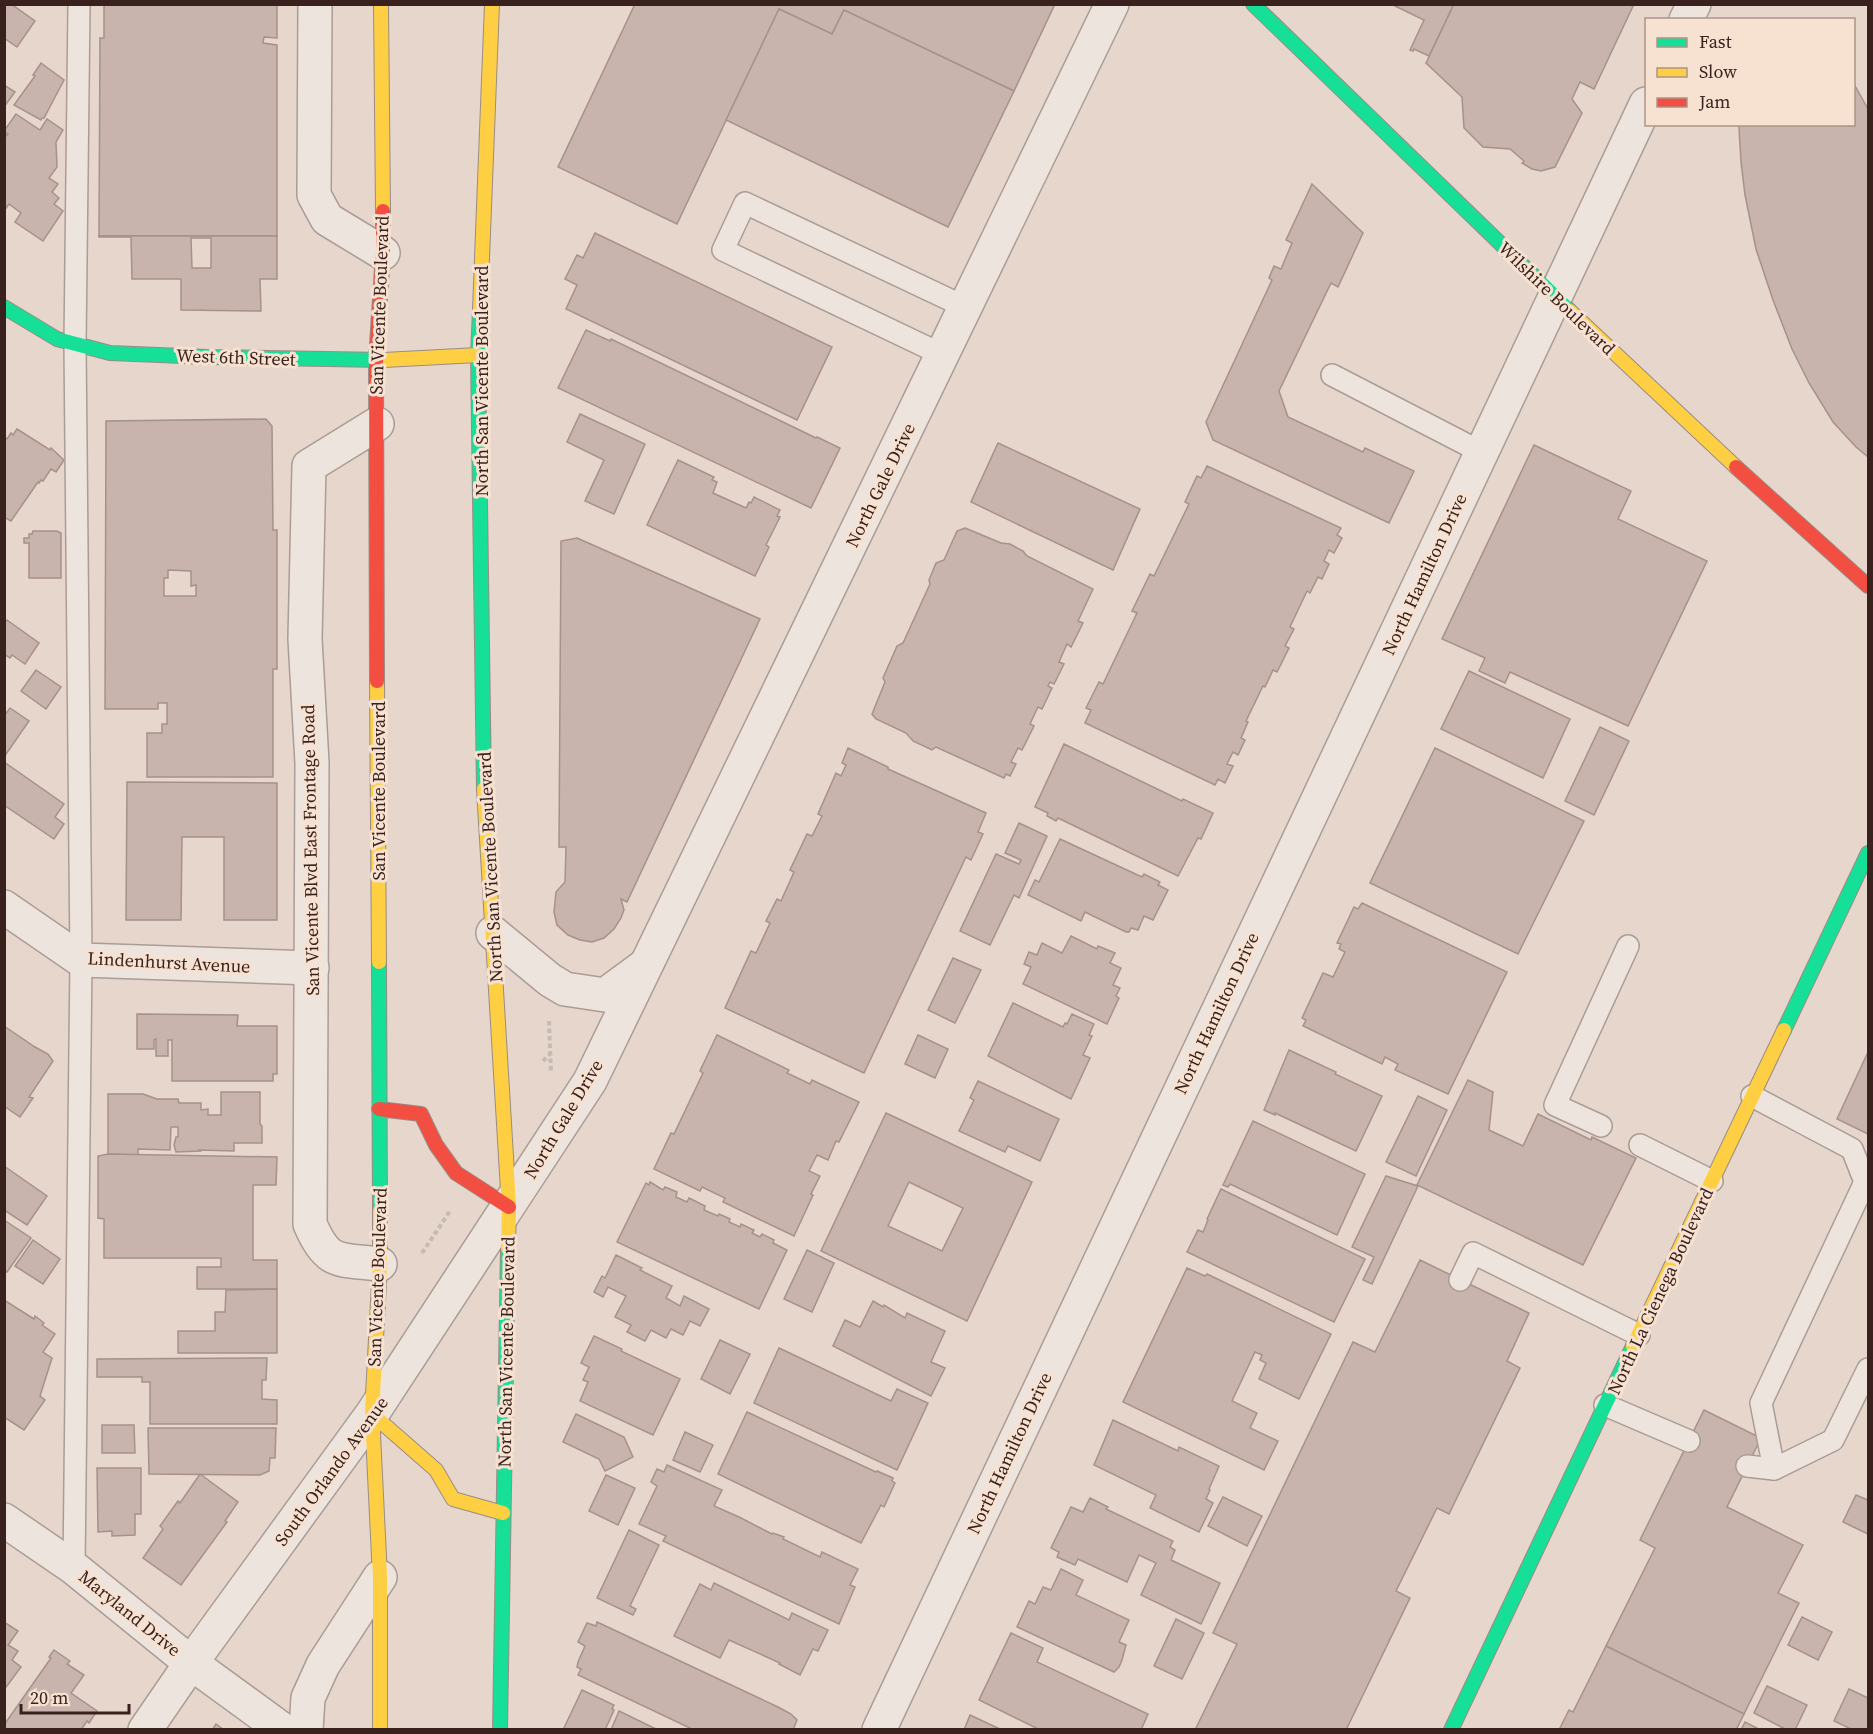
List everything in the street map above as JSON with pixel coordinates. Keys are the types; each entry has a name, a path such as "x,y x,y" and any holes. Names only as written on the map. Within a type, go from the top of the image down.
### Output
{"main road":[{"name":"San Vicente Boulevard","path":"380,1730 380,1577 372,1414 380,1264 376,360 382,253 381,4"},
{"name":"North San Vicente Boulevard","path":"492,4 478,355 484,795 509,1207 500,1730"},
{"name":"Wilshire Boulevard","path":"1261,7 1555,297 1720,452 1869,586"},
{"name":"West 6th Street","path":"4,307 57,339 110,353 376,360 478,355"},
{"name":"North La Cienega Boulevard","path":"1451,1730 1869,853"},
{"path":"379,1109 421,1114 436,1145 456,1173 509,1207"},
{"path":"372,1414 435,1470 453,1499 503,1513"}],"street":[{"path":"315,4 314,195 327,219 382,253"},
{"name":"North Gale Drive","path":"509,1207 590,1082 1112,4"},
{"path":"1687,18 1694,4"},
{"name":"North Hamilton Drive","path":"879,1730 1645,108"},
{"name":"San Vicente Blvd East Frontage Road","path":"377,424 309,466 305,639 312,762 310,1224 319,1245 334,1259 380,1264"},
{"name":"Lindenhurst Avenue","path":"4,907 81,960 312,968"},
{"name":"North Gale Drive","path":"492,933 550,980 565,988 605,995 647,964"},
{"name":"South Orlando Avenue","path":"146,1730 372,1414 509,1207"},
{"name":"Maryland Drive","path":"4,1520 74,1568 192,1663 283,1730"},
{"path":"306,1730 308,1698 323,1665 380,1577"}],"lane":[{"path":"74,1568 81,960 75,344 79,4"},
{"path":"943,355 723,250 745,203 965,307"},
{"path":"1332,375 1481,452"},
{"path":"1600,1126 1556,1105 1628,946"},
{"path":"1752,1096 1852,1149 1867,1183 1761,1403 1774,1469"},
{"path":"1640,1145 1712,1181"},
{"path":"1460,1280 1473,1253 1638,1335"},
{"path":"1747,1466 1774,1469 1833,1440 1869,1369"},
{"path":"1605,1405 1689,1441"}],"path":[{"path":"549,1018 551,1076"},
{"path":"543,1061 550,1054"},
{"path":"422,1253 451,1209"}],"building":[{"path":"4,4 11,4 35,21 17,47 4,38"},
{"path":"104,4 277,4 277,38 264,37 263,43 277,45 277,236 99,236 100,38 104,38"},
{"path":"635,4 1055,4 1014,91 844,10 832,34 779,9 677,224 558,167"},
{"path":"1391,4 1454,4 1429,56 1414,49 1410,50 1424,20"},
{"path":"1454,4 1634,4 1594,89 1580,82 1572,99 1582,113 1555,167 1541,171 1532,169 1522,163 1524,161 1510,149 1483,147 1464,128 1462,97 1426,63"},
{"path":"779,9 832,34 844,10 1014,91 948,227 726,120"},
{"path":"41,63 64,80 41,120 14,105 35,76 33,75"},
{"path":"4,85 15,92 4,107"},
{"path":"1855,86 1868,109 1868,457 1833,422 1809,383 1792,349 1756,249 1745,195 1739,126 1855,126"},
{"path":"16,114 40,130 47,119 63,130 56,142 57,167 49,178 58,184 52,192 59,198 54,204 63,211 43,241 15,222 21,213 9,204 4,211 4,138 8,134 4,131"},
{"path":"1312,184 1363,233 1338,287 1331,283 1279,391 1288,417 1363,452 1365,448 1414,471 1389,523 1213,440 1206,422 1272,280 1269,278 1274,266 1281,269 1292,243 1286,240"},
{"path":"595,233 832,347 797,420 566,309 577,285 565,279 577,255 583,258"},
{"path":"277,236 277,279 260,279 261,311 181,310 181,279 132,279 131,237 99,237","holes":["191,238 211,238 211,268 192,268"]},
{"path":"586,330 610,341 611,339 840,448 811,508 558,388"},
{"path":"580,414 645,444 614,514 585,501 604,460 567,442"},
{"path":"266,419 272,426 273,530 277,530 277,669 273,669 273,777 147,777 147,733 162,733 162,724 167,724 167,703 158,703 158,709 105,709 106,421","holes":["168,570 191,571 191,586 196,585 196,596 164,596 164,578 168,578"]},
{"path":"17,429 50,450 51,448 64,460 56,472 51,469 43,481 38,482 11,521 4,517 4,437 7,439"},
{"path":"998,443 1140,509 1113,570 971,502"},
{"path":"1534,445 1631,491 1618,519 1707,561 1628,726 1510,672 1505,683 1479,671 1485,658 1442,639"},
{"path":"678,460 714,477 712,480 717,482 713,493 746,508 754,497 780,510 777,516 780,517 766,545 769,547 755,576 647,525"},
{"path":"1207,466 1341,528 1337,535 1342,538 1334,553 1329,550 1324,561 1329,564 1322,579 1318,577 1310,593 1307,591 1290,627 1294,629 1285,646 1289,648 1277,672 1273,670 1265,687 1263,686 1246,721 1248,722 1241,738 1245,740 1238,755 1233,752 1227,764 1233,766 1225,783 1218,779 1215,785 1085,723 1091,710 1086,708 1099,682 1103,684 1137,613 1132,611 1150,574 1154,576 1189,504 1185,502 1197,476 1201,478"},
{"path":"965,528 1001,543 1010,544 1027,556 1093,589 1078,621 1083,623 1071,647 1067,644 1059,662 1064,664 1054,684 1050,682 1048,686 1052,688 1042,709 1038,707 1030,724 1034,726 1022,750 1018,748 1011,762 1016,764 1010,776 1006,774 1004,778 936,747 932,750 913,741 906,733 876,719 872,714 885,682 883,678 897,646 903,643 930,584 929,580 936,563 944,560 957,531"},
{"path":"33,531 61,533 61,578 29,578 29,543 24,543 24,538 29,538 29,534"},
{"path":"577,538 760,619 627,902 621,899 624,910 621,918 604,938 592,942 568,935 557,925 554,912 556,892 565,882 566,847 559,847 561,541"},
{"path":"7,620 39,643 25,664 12,655 10,658 4,654 4,624"},
{"path":"36,670 61,687 46,709 21,691"},
{"path":"1469,671 1570,719 1543,778 1441,729"},
{"path":"10,708 29,721 4,757 4,716"},
{"path":"1600,727 1629,741 1594,815 1565,801"},
{"path":"1064,744 1182,801 1183,799 1213,813 1201,839 1198,838 1178,876 1058,818 1056,821 1047,816 1048,813 1035,807"},
{"path":"848,748 888,769 986,813 978,832 983,834 971,860 966,857 864,1073 725,1008 751,951 756,953 770,923 766,921 777,899 781,901 794,872 790,870 807,834 812,836 822,816 818,814 836,773 841,776 846,765 842,763"},
{"path":"1435,748 1584,821 1518,954 1370,883"},
{"path":"4,762 64,804 55,817 64,824 54,839 4,805"},
{"path":"127,782 277,783 277,920 224,920 224,837 182,837 181,920 126,920"},
{"path":"1019,823 1047,836 1019,898 1014,895 990,945 960,931 996,854 1019,864 1021,860 1005,853"},
{"path":"1060,839 1142,877 1144,874 1160,882 1158,885 1168,890 1153,920 1144,916 1138,930 1131,928 1129,932 1126,932 1085,912 1081,921 1028,895 1035,880 1039,882"},
{"path":"1362,903 1507,972 1448,1094 1395,1070 1398,1064 1385,1057 1382,1064 1303,1026 1306,1020 1302,1018 1323,973 1333,977 1345,952 1339,949 1341,944 1337,943 1354,907 1358,909"},
{"path":"1071,936 1097,949 1098,946 1115,953 1110,963 1121,968 1113,985 1120,988 1116,996 1119,998 1107,1024 1023,984 1031,967 1024,964 1029,952 1037,955 1042,943 1062,953"},
{"path":"953,958 981,970 955,1023 928,1010"},
{"path":"1013,1003 1063,1027 1072,1014 1094,1024 1089,1035 1092,1036 1083,1055 1090,1058 1071,1099 988,1056"},
{"path":"137,1014 238,1015 237,1026 277,1026 277,1074 273,1074 273,1081 172,1081 172,1040 168,1040 168,1056 156,1056 156,1039 154,1049 137,1049"},
{"path":"4,1026 48,1054 53,1061 29,1097 33,1098 20,1117 4,1106"},
{"path":"717,1035 789,1070 787,1073 810,1084 812,1080 859,1102 839,1142 836,1141 828,1160 817,1155 809,1171 820,1176 794,1236 723,1202 725,1198 702,1187 700,1191 654,1169 671,1133 674,1134 703,1073 700,1071"},
{"path":"918,1035 948,1049 935,1078 905,1064"},
{"path":"1289,1050 1382,1096 1356,1151 1264,1110"},
{"path":"1868,1052 1868,1134 1837,1119"},
{"path":"1468,1080 1493,1092 1489,1130 1523,1146 1538,1114 1591,1140 1592,1137 1636,1158 1583,1265 1417,1185"},
{"path":"978,1081 1059,1119 1040,1161 1008,1146 1005,1152 959,1131 974,1100 970,1098"},
{"path":"221,1092 260,1092 262,1143 234,1143 234,1151 176,1152 174,1145 178,1137 178,1127 171,1127 170,1150 138,1149 138,1155 108,1154 108,1094 143,1094 157,1099 178,1099 179,1103 201,1103 201,1110 208,1109 208,1115 221,1115"},
{"path":"1418,1096 1447,1110 1416,1176 1386,1162"},
{"path":"886,1113 1032,1182 967,1321 821,1251","holes":["909,1182 963,1208 942,1251 888,1226"]},
{"path":"1253,1121 1365,1174 1337,1235 1230,1184 1228,1187 1223,1185"},
{"path":"108,1154 277,1157 276,1185 253,1185 253,1260 277,1260 277,1289 197,1289 197,1267 221,1267 221,1258 104,1258 104,1219 98,1218 98,1156"},
{"path":"4,1166 47,1196 27,1225 4,1210"},
{"path":"1386,1176 1418,1186 1372,1284 1363,1280 1374,1257 1352,1247"},
{"path":"650,1182 663,1190 665,1187 677,1192 676,1197 687,1202 689,1198 705,1206 704,1210 730,1219 729,1222 754,1230 752,1233 760,1237 762,1234 787,1250 759,1309 617,1242 646,1183 649,1185"},
{"path":"1221,1189 1365,1259 1334,1322 1187,1252 1198,1230 1203,1232"},
{"path":"4,1220 31,1238 7,1272 4,1271"},
{"path":"33,1240 60,1259 43,1284 15,1266"},
{"path":"807,1250 834,1263 812,1312 784,1299"},
{"path":"616,1255 672,1286 666,1298 680,1306 684,1296 709,1309 700,1326 690,1321 683,1335 671,1329 666,1338 651,1330 645,1341 627,1332 631,1325 615,1317 626,1296 608,1287 603,1297 594,1292 602,1276 605,1278"},
{"path":"1420,1260 1529,1313 1507,1361 1520,1368 1449,1514 1437,1508 1396,1591 1410,1598 1346,1730 1195,1730 1237,1644 1213,1633 1353,1342 1375,1352"},
{"path":"1187,1268 1205,1276 1207,1274 1331,1334 1299,1399 1259,1379 1266,1363 1260,1360 1262,1355 1255,1352 1232,1401 1257,1413 1250,1428 1278,1441 1264,1470 1123,1402"},
{"path":"277,1289 277,1353 178,1353 178,1331 215,1331 215,1312 225,1312 226,1290"},
{"path":"4,1300 34,1319 35,1316 44,1323 42,1325 55,1334 43,1352 52,1358 40,1396 45,1400 24,1430 4,1417"},
{"path":"873,1301 905,1318 907,1313 945,1331 931,1362 945,1368 931,1396 833,1346 845,1320 860,1327"},
{"path":"594,1336 680,1379 653,1435 580,1401 588,1382 583,1380 589,1367 581,1363"},
{"path":"720,1340 750,1354 730,1394 701,1379"},
{"path":"779,1348 891,1401 897,1389 928,1403 897,1470 754,1403"},
{"path":"267,1358 266,1380 262,1380 262,1399 277,1400 277,1424 150,1424 150,1382 142,1382 142,1377 97,1377 97,1359"},
{"path":"1704,1410 1761,1438 1727,1507 1803,1545 1778,1593 1799,1603 1744,1714 1606,1646 1655,1548 1640,1540"},
{"path":"747,1412 893,1478 892,1481 895,1483 884,1507 881,1505 861,1543 718,1474"},
{"path":"576,1414 624,1437 633,1457 605,1471 599,1459 563,1442"},
{"path":"1113,1420 1178,1451 1179,1447 1219,1466 1206,1499 1213,1503 1199,1532 1150,1508 1156,1495 1094,1465"},
{"path":"102,1425 134,1425 135,1453 102,1453"},
{"path":"148,1428 276,1428 275,1458 270,1458 269,1471 260,1475 149,1474"},
{"path":"685,1432 713,1445 700,1472 673,1460"},
{"path":"667,1465 722,1490 714,1506 772,1534 784,1537 783,1539 820,1557 822,1552 858,1569 850,1585 855,1587 839,1624 663,1541 666,1536 639,1524 657,1486 651,1482 657,1469 664,1472"},
{"path":"97,1468 141,1468 141,1514 135,1514 135,1535 112,1536 112,1531 98,1532"},
{"path":"200,1474 238,1502 225,1521 227,1522 181,1585 143,1558 163,1529 160,1526 178,1501 180,1503"},
{"path":"606,1475 635,1488 618,1525 589,1511"},
{"path":"1856,1495 1868,1500 1868,1534 1843,1522"},
{"path":"1223,1497 1262,1516 1247,1546 1208,1526"},
{"path":"1090,1498 1108,1507 1106,1509 1173,1541 1170,1547 1175,1550 1171,1560 1220,1583 1201,1624 1141,1595 1156,1563 1139,1555 1127,1582 1078,1559 1075,1565 1057,1557 1059,1552 1051,1548 1071,1507 1083,1512"},
{"path":"629,1530 659,1545 630,1606 636,1609 633,1615 597,1598"},
{"path":"1061,1569 1083,1580 1076,1595 1129,1620 1119,1642 1126,1645 1122,1660 1114,1672 1017,1627 1029,1601 1035,1604 1043,1587 1051,1590"},
{"path":"714,1583 789,1620 792,1613 828,1630 818,1651 813,1649 800,1675 780,1663 729,1640 720,1658 674,1636 700,1584 711,1590"},
{"path":"1802,1617 1832,1632 1818,1660 1788,1645"},
{"path":"1176,1619 1204,1633 1182,1679 1154,1666"},
{"path":"4,1622 18,1631 8,1645 18,1651 12,1660 21,1667 4,1690"},
{"path":"597,1622 791,1714 797,1720 793,1730 694,1730 578,1675 581,1669 577,1667 578,1662 585,1646 578,1642 587,1623 596,1626"},
{"path":"1011,1633 1043,1648 1037,1662 1148,1714 1141,1730 1040,1730 979,1700"},
{"path":"1606,1646 1744,1714 1736,1730 1559,1730 1569,1710 1573,1712"},
{"path":"54,1650 70,1661 67,1664 84,1675 71,1693 97,1711 81,1730 4,1730 4,1725 51,1658 49,1657"},
{"path":"1767,1686 1807,1705 1795,1730 1787,1730 1754,1713"},
{"path":"1849,1689 1868,1698 1868,1730 1853,1730 1834,1721"},
{"path":"582,1690 614,1705 605,1730 563,1730"},
{"path":"619,1711 658,1730 611,1730"},
{"path":"970,1715 1002,1730 964,1730"},
{"path":"1745,1722 1757,1728 1756,1730 1741,1730"},
{"path":"216,1724 224,1730 212,1730"}],"traffic: fast":[{"path":"1253,4 1570,311"},
{"path":"4,307 57,339 110,353 384,360"},
{"path":"480,309 478,355 484,789"},
{"path":"1784,1030 1868,853"},
{"path":"379,962 380,1211"},
{"path":"500,1730 508,1248"},
{"path":"1451,1730 1633,1346"}],"traffic: slow":[{"path":"381,4 383,211"},
{"path":"480,309 492,4"},
{"path":"1570,311 1736,467"},
{"path":"384,360 478,355"},
{"path":"377,681 379,962"},
{"path":"484,789 509,1207 508,1248"},
{"path":"1633,1346 1784,1030"},
{"path":"380,1211 380,1264 372,1414 380,1577 380,1730"},
{"path":"372,1414 436,1470 453,1499 503,1513"}],"traffic: jam":[{"path":"377,681 376,360 383,253 383,211"},
{"path":"1736,467 1868,586"},
{"path":"379,1109 421,1114 436,1145 456,1173 509,1207"}]}
